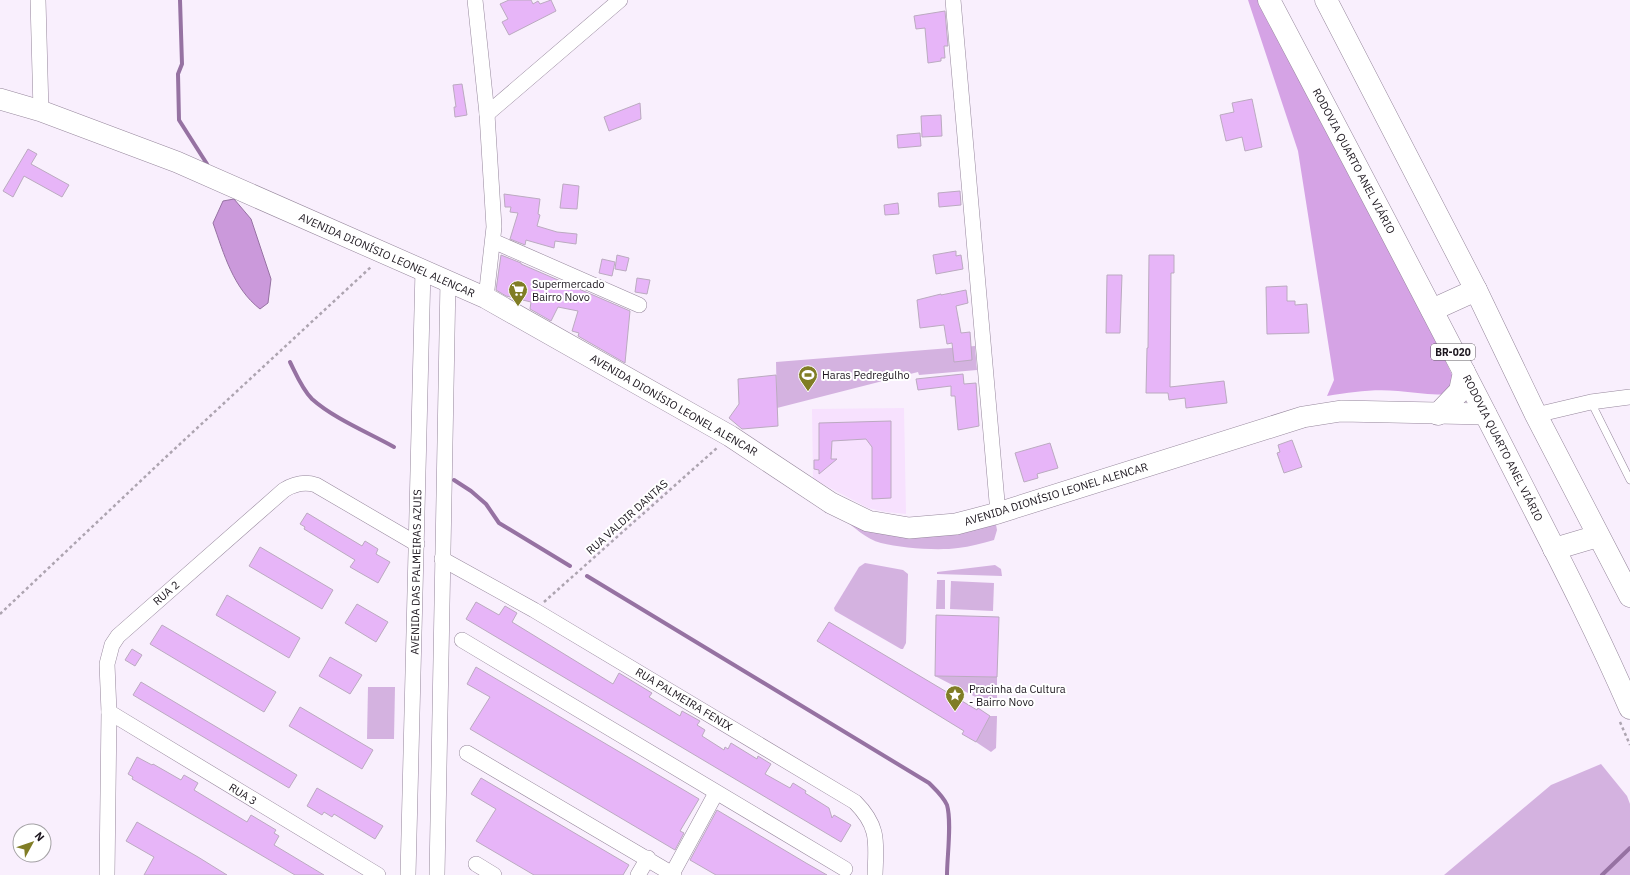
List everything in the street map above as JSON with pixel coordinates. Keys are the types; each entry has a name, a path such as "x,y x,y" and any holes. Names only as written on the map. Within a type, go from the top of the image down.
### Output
{"highway":[{"name":"RODOVIA QUARTO ANEL VIÁRIO","path":"1269,0 1486,414 1554,549 1618,680 1630,708"},
{"path":"1326,0 1476,290 1536,415 1630,596"},
{"path":"1432,310 1476,290"},
{"path":"1438,414 1460,391 1464,372"},
{"path":"1554,549 1598,536"}],"street":[{"path":"38,0 41,111"},
{"path":"476,0 487,114 493,210 493,242 486,298"},
{"path":"487,114 620,0"},
{"path":"952,0 998,513"},
{"name":"AVENIDA DIONÍSIO LEONEL ALENCAR","path":"0,99 41,111 177,162 486,298 730,436 831,503 868,521 909,528 956,524 998,513 1303,417 1341,411 1376,410 1438,414 1486,414"},
{"path":"493,242 640,305"},
{"name":"AVENIDA DAS PALMEIRAS AZUIS","path":"408,875 423,269"},
{"path":"437,875 448,280"},
{"path":"1536,415 1591,402 1630,397"},
{"name":"RUA 2","path":"107,875 109,712 107,664 112,645 118,636 284,490 292,486 305,483 316,485 417,544"},
{"name":"RUA PALMEIRA FENIX","path":"442,559 534,610 855,802 869,818 873,827 876,839 875,875"},
{"path":"462,640 845,869"},
{"name":"RUA 3","path":"109,712 378,875"},
{"path":"467,753 673,874 716,793"},
{"path":"638,875 648,858"},
{"path":"476,864 494,875"}],"lane":[{"path":"1591,402 1630,480"}],"path":[{"path":"0,614 155,467 385,254"},
{"name":"RUA VALDIR DANTAS","path":"534,610 730,436"}],"shaded area":[{"path":"1248,0 1261,0 1414,294 1454,379 1447,394 1380,390 1327,396 1334,380 1298,151"},
{"path":"234,199 251,219 271,279 268,303 260,309 251,301 236,281 230,270 213,223 223,201"},
{"name":"Haras Pedregulho","path":"975,346 977,370 919,375 918,372 777,408 776,362"},
{"path":"904,408 906,514 868,508 813,479 812,409"},
{"path":"842,518 995,519 997,530 994,540 976,545 950,549 920,548 889,545 870,539"},
{"path":"865,563 903,570 908,574 906,643 903,649 835,611 834,608 859,567"},
{"path":"995,565 1001,569 1002,576 937,574 937,572"},
{"path":"937,580 945,580 945,609 936,609"},
{"path":"951,581 994,583 993,611 950,609"},
{"path":"935,676 997,677 997,701 993,706"},
{"path":"368,687 395,687 394,739 367,739"},
{"path":"990,716 997,716 996,748 991,752 976,742"},
{"path":"1601,764 1627,796 1630,804 1630,875 1444,875 1551,785"}],"building":[{"path":"509,0 531,0 533,4 538,1 540,4 551,0 556,11 509,35 502,22 508,19 500,4"},
{"path":"945,11 948,46 944,46 945,58 941,58 941,61 928,63 925,28 916,29 914,16"},
{"path":"462,84 467,115 455,117 454,107 456,107 453,85"},
{"path":"1252,99 1262,147 1245,151 1242,137 1226,141 1220,115 1234,112 1232,103"},
{"path":"640,103 641,119 609,131 604,117"},
{"path":"941,115 942,136 922,137 921,116"},
{"path":"920,133 921,146 898,148 897,135"},
{"path":"28,149 37,154 31,164 69,185 62,197 24,176 13,197 3,191"},
{"path":"563,184 579,186 577,209 560,208"},
{"path":"960,191 961,205 939,207 938,193"},
{"path":"504,194 540,199 538,214 540,215 537,226 557,232 577,234 576,244 555,241 554,248 526,240 525,245 510,239 518,213 510,212 511,207 505,207"},
{"path":"898,203 899,214 885,215 884,205"},
{"path":"956,251 956,256 961,255 963,269 936,274 933,255"},
{"path":"501,255 630,311 625,363 578,336 579,333 572,331 578,311 558,307 551,321 530,309 531,302 506,296 496,290"},
{"path":"617,255 629,258 626,271 615,269"},
{"path":"1149,255 1174,255 1174,273 1171,273 1170,387 1224,381 1227,403 1186,408 1185,398 1169,400 1168,393 1146,393"},
{"path":"602,259 615,262 612,276 599,273"},
{"path":"1107,275 1122,275 1120,333 1106,333"},
{"path":"637,278 650,280 647,294 635,292"},
{"path":"1287,286 1287,301 1295,301 1295,305 1307,304 1309,333 1267,334 1266,287"},
{"path":"966,290 968,303 956,306 961,333 970,332 972,360 954,362 952,343 947,344 944,325 920,328 917,300"},
{"path":"963,374 964,384 976,383 979,426 958,430 955,396 951,396 951,386 918,390 916,379"},
{"path":"776,375 778,426 742,429 729,418 739,404 738,379"},
{"path":"891,421 891,498 872,499 872,447 866,439 832,441 831,459 837,459 819,474 819,470 814,469 814,460 819,460 819,423"},
{"path":"1292,440 1302,467 1284,473 1277,453 1280,452 1278,445"},
{"path":"1050,443 1058,468 1037,474 1038,478 1024,482 1015,453"},
{"path":"307,513 362,546 365,541 378,549 376,554 390,562 378,583 350,567 355,560 304,529 305,527 300,524"},
{"path":"260,547 333,590 322,609 249,566"},
{"path":"227,595 300,638 289,658 216,615"},
{"path":"476,602 499,615 505,606 517,613 512,622 613,684 619,673 652,693 649,697 680,716 682,711 700,721 697,725 705,730 702,736 724,750 725,747 728,749 731,743 757,759 758,756 771,764 765,774 790,788 793,783 806,791 805,793 829,808 832,818 834,815 851,825 841,842 466,619"},
{"path":"357,604 388,622 376,642 345,623"},
{"path":"936,615 999,617 997,677 935,676"},
{"path":"829,622 977,710 978,708 990,716 976,742 962,734 964,731 817,641"},
{"path":"162,625 276,692 264,712 150,644"},
{"path":"132,649 142,655 135,666 125,660"},
{"path":"330,657 362,675 350,694 319,676"},
{"path":"476,667 699,799 680,831 684,833 675,850 470,729 490,697 467,684"},
{"path":"141,682 297,775 289,788 133,695"},
{"path":"300,707 373,750 362,769 289,726"},
{"path":"137,757 152,765 153,764 181,780 184,775 198,783 194,790 247,822 251,815 276,830 274,833 279,836 274,845 324,875 295,875 132,779 133,777 128,774"},
{"path":"481,778 629,865 623,875 534,875 476,841 496,809 471,794"},
{"path":"317,788 383,826 375,839 334,814 332,817 324,812 322,815 307,806"},
{"path":"717,810 827,875 716,875 690,860"},
{"path":"137,822 227,875 144,875 154,857 126,841"}],"waterway":[{"path":"180,0 182,64 178,74 179,120 207,164"},
{"path":"290,362 302,386 312,399 330,413 394,447"},
{"path":"454,480 471,491 486,504 499,523 570,566"},
{"path":"587,576 929,783 939,793 947,805 949,821 947,875"},
{"path":"1602,875 1630,848"}],"place":[{"name":"Supermercado Bairro Novo","path":"518,307"},
{"name":"Haras Pedregulho","path":"808,392"},
{"name":"Pracinha da Cultura - Bairro Novo","path":"955,712"}]}
